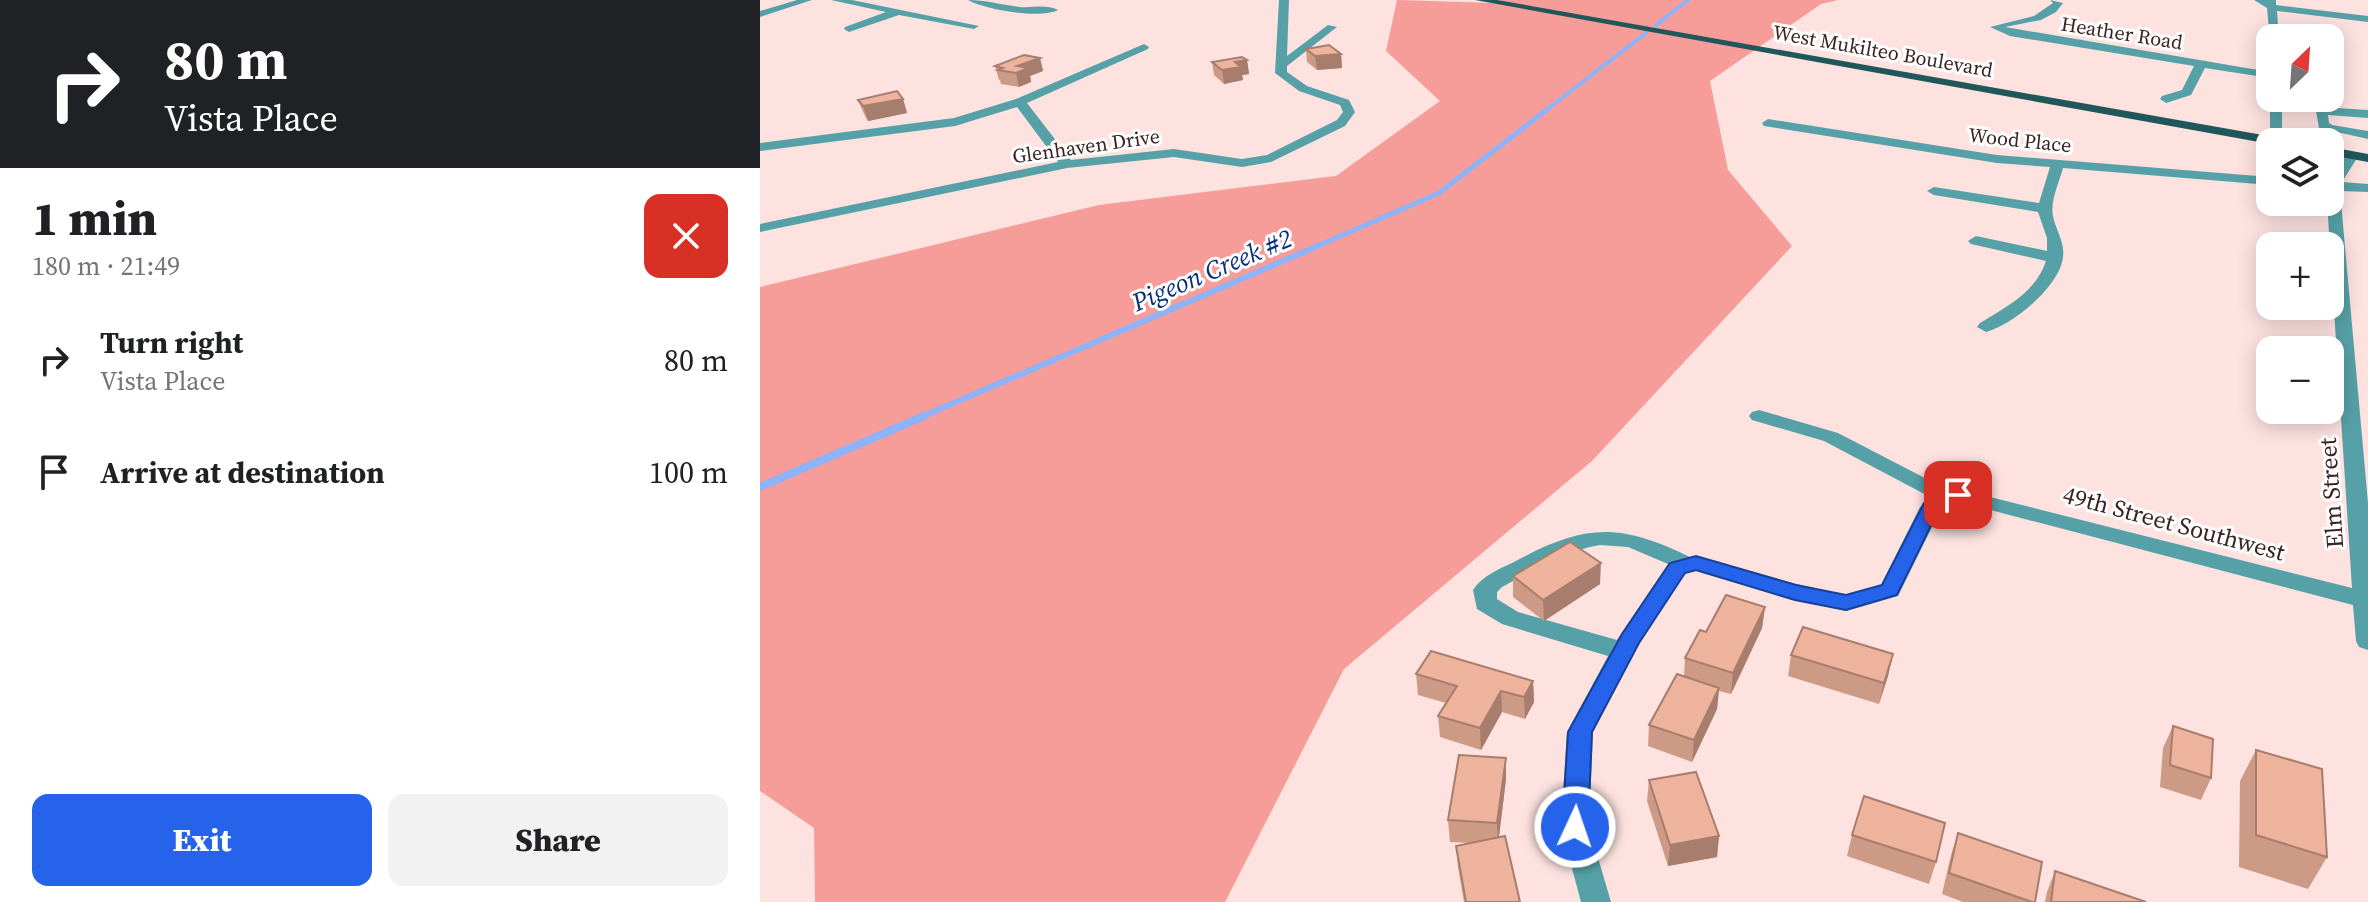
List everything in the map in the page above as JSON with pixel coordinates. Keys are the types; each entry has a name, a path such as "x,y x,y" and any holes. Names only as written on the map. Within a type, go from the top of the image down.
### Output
{"main road":[{"name":"West Mukilteo Boulevard","path":"1480,0 2256,138"}],"street":[{"path":"760,14 807,0"},
{"path":"836,0 974,26"},
{"path":"973,0 1019,10 1053,10"},
{"path":"1284,0 1282,64 1296,57 1313,39 1332,27"},
{"name":"Heather Road","path":"2055,0 2058,3 2043,17 1995,27 2010,33 2256,73"},
{"path":"2259,0 2368,19"},
{"path":"2271,4 2273,24"},
{"path":"849,29 897,12"},
{"path":"760,147 955,122 1020,102 1144,47"},
{"name":"Glenhaven Drive","path":"760,228 1067,164 1174,153 1211,161 1271,158 1341,123 1349,112 1345,103 1314,94 1291,82 1281,73 1282,64"},
{"path":"2166,99 2187,92 2201,64"},
{"path":"1020,102 1067,164"},
{"path":"2368,114 2322,111 2323,125 2368,135"},
{"name":"Wood Place","path":"1768,123 1919,148 2038,159 2057,164 2256,180"},
{"path":"2344,173 2360,157"},
{"path":"1986,327 2039,292 2049,279 2056,258 2055,237 2046,209 2057,164"},
{"path":"2344,187 2368,188"},
{"path":"1934,191 2046,209"},
{"name":"Elm Street","path":"2333,216 2368,641"},
{"path":"1976,241 2056,258"},
{"path":"1759,416 1831,437 1948,498"},
{"name":"49th Street Southwest","path":"1948,498 1958,495 2019,509 2363,599"},
{"path":"1596,902 1575,827 1580,732 1623,651 1677,568 1696,563 1795,592 1846,603 1890,590 1931,507 1948,498"},
{"path":"1623,651 1510,618 1485,603 1485,590 1494,582 1556,549 1590,540 1619,538 1688,565"}],"shaded area":[{"path":"1397,0 1495,3 1500,0 1838,0 1821,4 1710,81 1728,170 1792,246 1592,461 1344,669 1225,902 815,902 814,828 760,791 760,287 1099,205 1336,176 1440,101 1386,51"}],"building":[{"path":"1329,45 1341,54 1315,56 1306,49"},
{"path":"1024,55 1040,58 1017,66 1028,68 1016,73 998,70 1003,68 995,66"},
{"path":"1242,57 1247,60 1235,62 1241,67 1222,70 1212,62"},
{"path":"897,91 903,99 863,106 858,100"},
{"path":"1570,542 1601,563 1543,600 1513,576"},
{"path":"1726,595 1765,607 1733,673 1685,658 1700,630 1706,632"},
{"path":"1803,627 1893,654 1884,683 1791,655"},
{"path":"1431,651 1533,681 1524,697 1501,691 1480,728 1438,716 1457,686 1416,674"},
{"path":"1677,674 1719,688 1694,740 1649,725"},
{"path":"2173,726 2213,739 2211,778 2170,765"},
{"path":"2256,750 2322,769 2327,857 2256,835"},
{"path":"1459,755 1506,758 1497,823 1448,820"},
{"path":"1696,772 1719,836 1670,845 1649,780"},
{"path":"1864,796 1945,823 1936,862 1852,835"},
{"path":"1958,833 2042,862 2035,902 1949,873"},
{"path":"1505,836 1520,902 1466,902 1456,846"},
{"path":"2055,871 2146,902 2051,902"}],"waterway":[{"name":"Pigeon Creek #2","path":"1656,25 1688,0"},
{"name":"Pigeon Creek #2","path":"1546,110 1646,33"},
{"name":"Pigeon Creek #2","path":"1315,247 1439,193 1549,108"},
{"name":"Pigeon Creek #2","path":"919,418 1320,245"},
{"name":"Pigeon Creek #2","path":"760,487 924,416"}],"route":[{"path":"1575,827 1580,732 1629,640 1677,568 1696,563 1795,592 1846,603 1890,590 1931,507 1958,495"}]}
